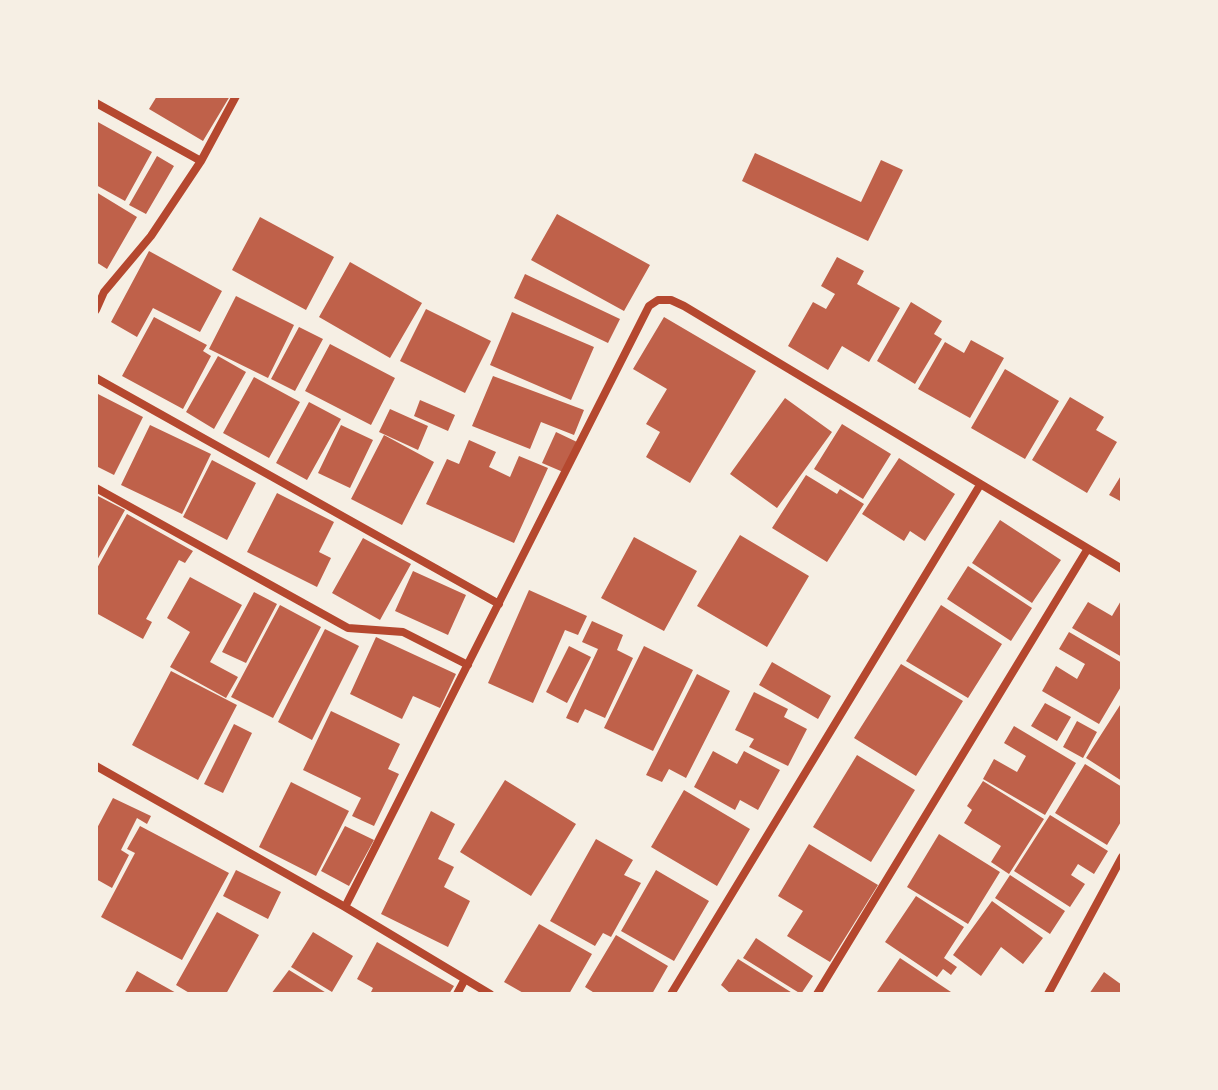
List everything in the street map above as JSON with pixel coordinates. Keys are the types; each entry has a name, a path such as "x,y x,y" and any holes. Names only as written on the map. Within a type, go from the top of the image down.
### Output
{"street":[{"path":"96,310 100,289 151,236 201,161 236,96"},
{"path":"96,103 201,161"},
{"path":"345,907 649,306 658,300 671,300 684,306 1122,569"},
{"path":"96,378 499,604"},
{"path":"671,994 980,485"},
{"path":"96,488 348,628 403,632 468,665"},
{"path":"817,994 1087,550"},
{"path":"96,766 345,907 490,994"},
{"path":"1048,994 1122,857"},
{"path":"457,994 465,979"}],"building":[{"path":"157,96 230,96 203,141 149,109"},
{"path":"96,121 152,152 125,201 96,185"},
{"path":"755,153 861,202 881,160 903,170 868,241 742,181"},
{"path":"157,156 174,166 146,214 129,205"},
{"path":"96,192 137,217 107,269 96,262"},
{"path":"557,214 650,265 624,311 531,260"},
{"path":"260,217 334,257 306,310 232,270"},
{"path":"149,251 222,291 200,332 153,308 137,337 111,322"},
{"path":"837,257 864,271 857,284 900,308 869,362 842,346 828,370 788,346 813,302 826,309 835,294 821,286"},
{"path":"350,262 422,303 390,358 319,317"},
{"path":"525,274 620,319 608,343 514,298"},
{"path":"236,296 294,325 268,378 209,349"},
{"path":"911,302 942,321 934,334 942,339 915,384 877,361"},
{"path":"426,309 491,341 465,393 400,361"},
{"path":"512,312 594,347 571,400 490,365"},
{"path":"154,317 207,345 203,351 211,356 183,409 122,376"},
{"path":"664,317 756,371 690,483 646,457 660,432 646,424 667,389 633,369"},
{"path":"299,327 323,339 295,391 271,379"},
{"path":"971,340 1004,358 970,418 918,389 945,342 964,353"},
{"path":"330,344 395,378 371,425 305,391"},
{"path":"218,356 246,372 214,429 186,412"},
{"path":"1005,369 1059,401 1025,459 971,428"},
{"path":"493,376 584,410 574,435 541,422 530,449 472,426"},
{"path":"254,377 300,402 269,458 223,433"},
{"path":"96,393 143,417 114,475 96,466"},
{"path":"1070,397 1104,417 1096,430 1117,442 1087,493 1032,460"},
{"path":"785,398 832,432 777,508 730,474"},
{"path":"420,400 455,415 448,431 414,416"},
{"path":"309,402 341,419 307,480 276,463"},
{"path":"390,409 428,426 418,450 379,432"},
{"path":"842,424 891,454 863,499 814,469"},
{"path":"150,425 211,454 182,514 121,485"},
{"path":"341,425 373,440 350,488 318,473"},
{"path":"556,432 577,442 563,472 542,463"},
{"path":"384,435 434,462 402,525 351,499"},
{"path":"469,440 496,452 489,467 510,477 519,456 548,468 514,543 426,504 447,459 459,464"},
{"path":"899,458 955,494 925,541 910,531 904,541 862,514"},
{"path":"212,460 256,483 227,540 183,517"},
{"path":"1122,474 1122,502 1109,495"},
{"path":"806,475 837,494 840,489 864,504 827,562 772,528"},
{"path":"277,493 334,522 319,552 331,558 317,587 247,552"},
{"path":"96,495 125,510 96,562"},
{"path":"127,514 193,551 185,563 179,560 146,619 152,622 143,639 96,613 96,570"},
{"path":"1000,520 1061,560 1032,603 972,563"},
{"path":"740,535 809,576 767,647 697,606"},
{"path":"634,537 697,571 664,631 601,598"},
{"path":"363,538 411,564 380,620 332,593"},
{"path":"968,566 1032,608 1011,641 947,599"},
{"path":"413,571 466,595 448,635 395,611"},
{"path":"190,577 242,605 210,662 238,677 226,698 170,667 190,632 167,618"},
{"path":"529,590 587,616 578,635 565,630 533,703 488,683"},
{"path":"254,592 277,604 246,663 222,652"},
{"path":"1122,599 1122,657 1072,628 1088,602 1112,616"},
{"path":"280,605 321,627 273,718 231,697"},
{"path":"941,605 1002,644 968,698 906,661"},
{"path":"592,621 623,635 617,650 633,658 605,718 585,709 578,723 566,718 598,649 582,642"},
{"path":"325,629 359,646 312,740 278,722"},
{"path":"1069,632 1122,663 1122,685 1099,724 1042,691 1056,666 1077,679 1085,664 1059,649"},
{"path":"376,637 456,674 440,708 413,696 402,719 350,694"},
{"path":"569,646 591,657 567,703 546,692"},
{"path":"644,646 693,670 653,751 604,728"},
{"path":"772,662 831,696 818,719 759,685"},
{"path":"901,664 963,701 916,776 854,738"},
{"path":"171,671 237,705 198,780 132,745"},
{"path":"697,674 730,691 686,778 669,769 662,782 646,775"},
{"path":"754,692 788,709 784,717 807,729 788,766 749,747 754,739 735,730"},
{"path":"1122,702 1122,781 1086,758"},
{"path":"1045,703 1071,717 1057,741 1031,726"},
{"path":"331,711 400,744 388,769 399,774 374,826 352,816 361,798 303,770"},
{"path":"1077,721 1097,732 1083,758 1063,747"},
{"path":"234,724 252,733 223,793 204,784"},
{"path":"1014,726 1076,763 1045,815 983,779 994,759 1017,772 1026,756 1004,743"},
{"path":"713,751 737,764 744,751 780,770 758,810 740,800 735,810 694,787"},
{"path":"857,755 915,790 871,862 813,827"},
{"path":"1085,764 1122,787 1122,820 1107,845 1055,813"},
{"path":"505,780 576,824 531,896 460,852"},
{"path":"983,781 1044,819 1009,874 991,862 1001,846 964,823 972,810 967,806"},
{"path":"291,782 349,811 316,876 259,847"},
{"path":"684,790 750,829 717,886 651,847"},
{"path":"113,798 151,816 147,824 137,818 121,850 129,855 112,888 96,879 96,830"},
{"path":"431,811 455,824 438,859 454,867 444,887 470,901 448,947 381,914"},
{"path":"1050,815 1108,851 1094,874 1078,864 1071,875 1085,884 1070,907 1014,871"},
{"path":"140,826 229,873 182,960 101,917 135,853 127,849"},
{"path":"345,826 374,840 349,886 321,871"},
{"path":"939,834 1000,872 968,924 907,887"},
{"path":"596,839 633,860 624,875 641,883 611,937 603,933 595,946 550,921"},
{"path":"809,844 878,885 830,962 787,936 803,911 778,896"},
{"path":"236,870 281,892 268,919 223,896"},
{"path":"656,870 709,901 674,961 621,931"},
{"path":"1010,875 1065,911 1050,934 995,898"},
{"path":"916,896 964,927 944,958 957,967 951,975 943,969 937,977 885,942"},
{"path":"992,901 1043,938 1023,964 1001,947 981,976 953,955"},
{"path":"217,912 259,935 226,994 191,994 176,985"},
{"path":"539,924 592,954 569,994 525,994 504,982"},
{"path":"313,932 353,956 332,992 291,967"},
{"path":"616,935 668,966 652,994 596,994 585,987"},
{"path":"756,938 813,976 801,994 743,958"},
{"path":"377,942 454,986 449,994 370,994 373,988 357,979"},
{"path":"900,958 954,994 877,992"},
{"path":"738,959 794,994 731,994 721,985"},
{"path":"289,970 328,994 271,994"},
{"path":"137,971 178,994 124,994"},
{"path":"1104,972 1122,985 1122,994 1089,994"}]}
